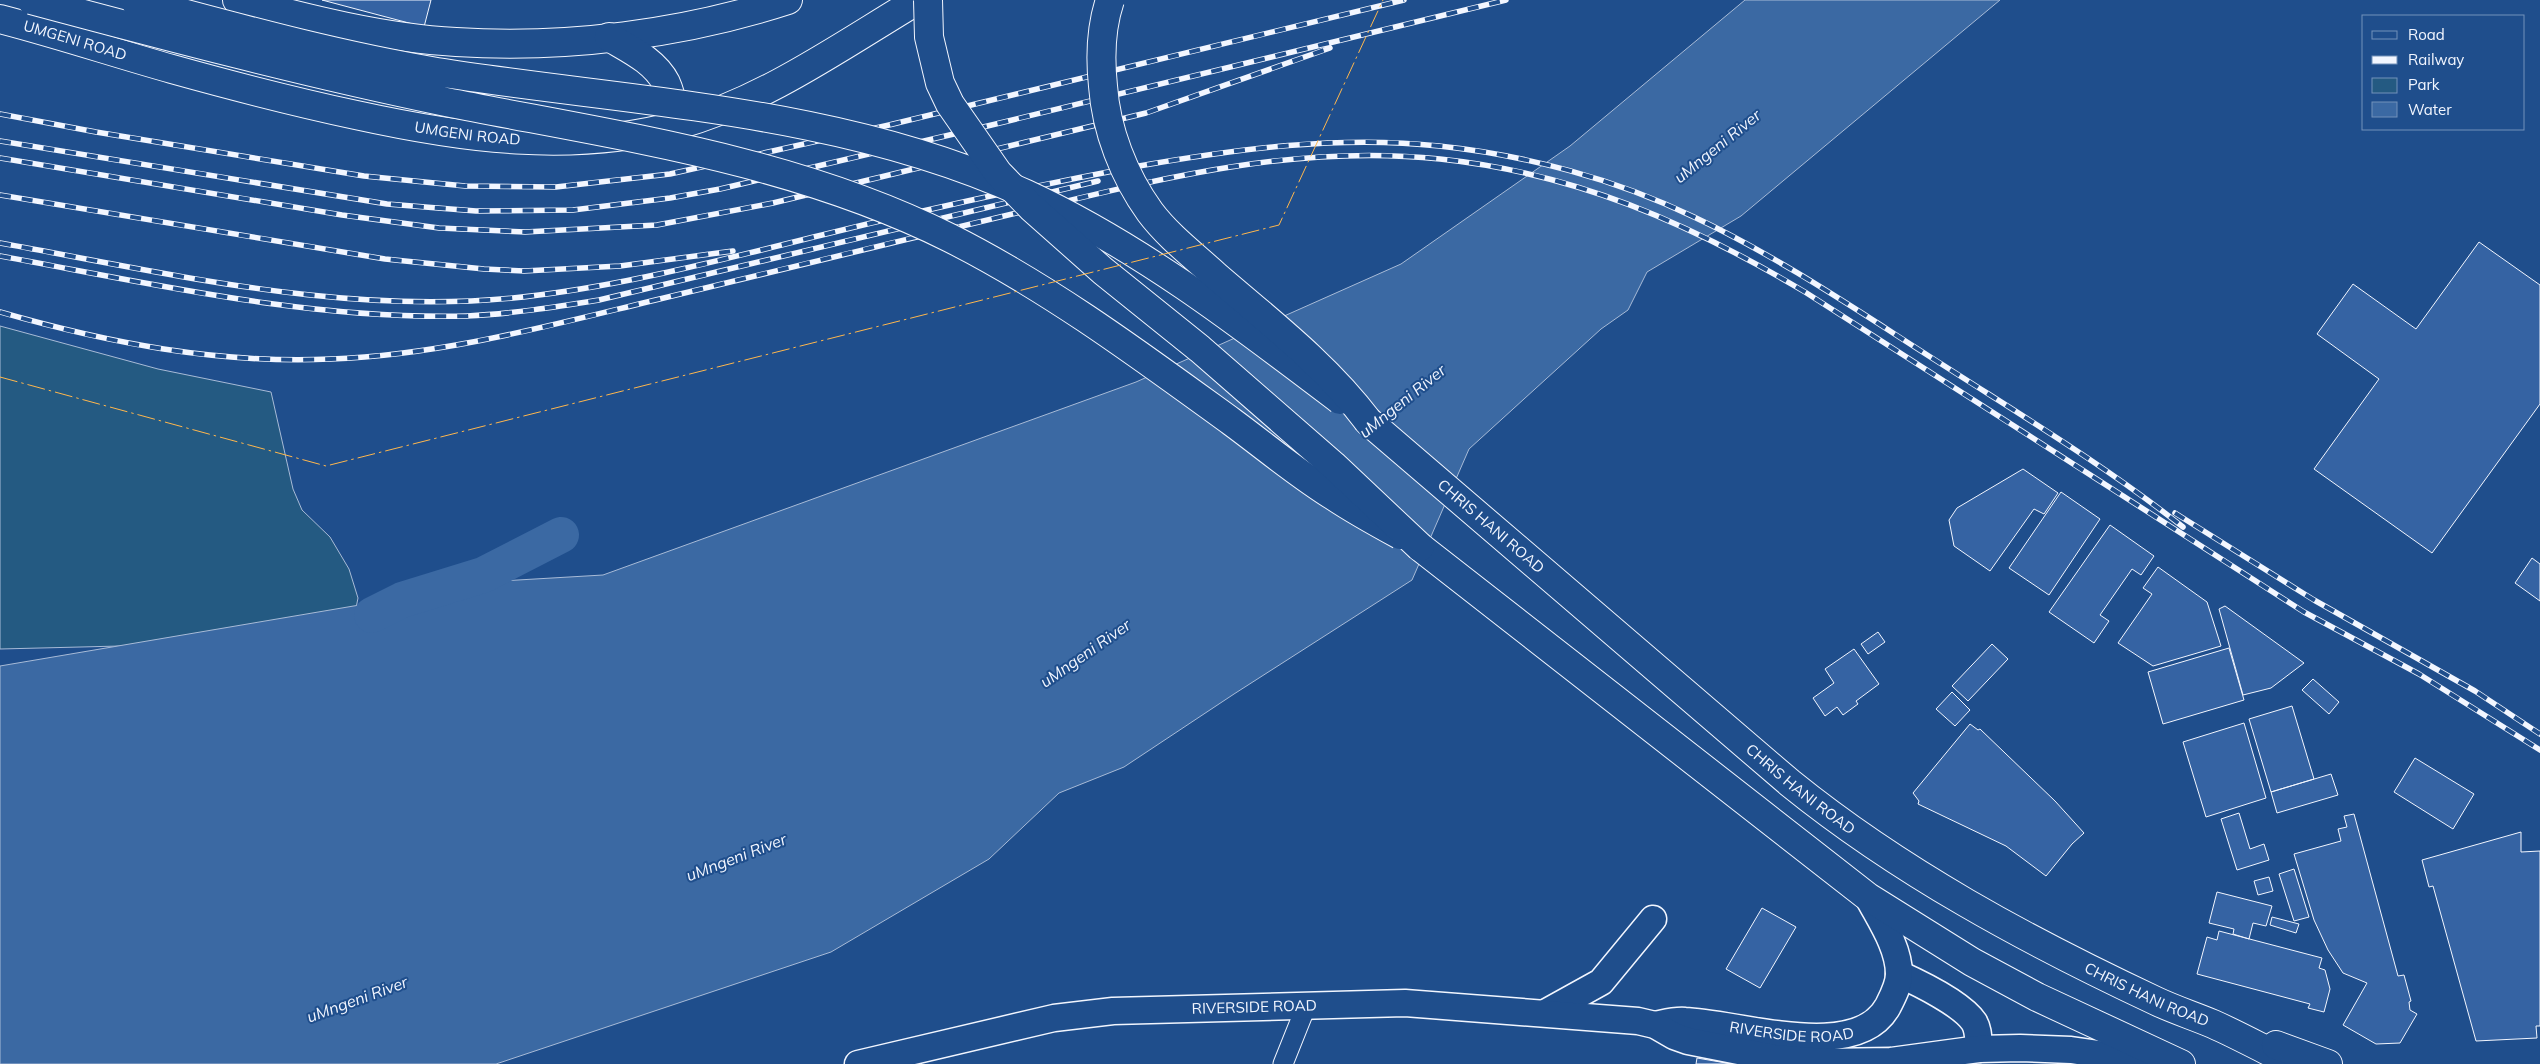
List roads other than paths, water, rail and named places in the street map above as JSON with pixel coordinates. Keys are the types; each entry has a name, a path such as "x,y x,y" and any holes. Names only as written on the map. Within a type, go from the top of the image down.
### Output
{"main road":[{"path":"31,0 302,70 446,102 623,135 728,158 812,183 880,207 949,238 1026,280 1084,316 1333,496 1420,548"},
{"path":"134,0 300,44 424,69 582,93 733,111 839,131 912,152 1024,194 1109,238 1225,314 1368,421"},
{"path":"238,0 321,21 454,42 505,44 609,37 707,21 788,0"},
{"name":"UMGENI ROAD","path":"0,19 173,69 319,107 419,129 517,141 606,138 677,125 721,110 764,91 812,65 918,0"},
{"path":"928,0 929,37 940,84 950,104 998,173 1032,208 1096,265 1200,349 1333,465 1420,548 1730,791 1868,896 1972,962 2038,997 2181,1064"},
{"path":"1110,0 1102,50 1106,115 1128,175 1139,194 1167,231 1313,363 1357,406 1368,421"},
{"path":"609,37 637,53 659,72 669,92 677,125"},
{"name":"CHRIS HANI ROAD","path":"1368,421 1790,783 1876,847 1983,913 2158,1002 2213,1024 2294,1064"},
{"path":"1868,896 1890,939 1899,974 1921,984 1969,1016 1978,1032 1979,1049"},
{"path":"1545,1013 1601,982 1653,919"},
{"name":"RIVERSIDE ROAD","path":"858,1064 1054,1018 1113,1011 1307,1004 1404,1003 1606,1017 1655,1025 1684,1021 1781,1037 1824,1040 1852,1037 1873,1027 1886,1012 1896,989 1899,974"},
{"path":"2213,1024 2328,1064"},
{"name":"RIVERSIDE ROAD","path":"1655,1025 1674,1036 1688,1041 1774,1058 1824,1062 1891,1061 1979,1049 2070,1050 2169,1064"}],"street":[{"path":"1283,1064 1307,1004"}],"water":[{"name":"uMngeni River","path":"1745,0 2000,0 1741,216 1647,272 1628,310 1601,329 1469,449 1412,580 1124,767 1059,793 989,859 831,952 496,1064 0,1064 0,666 501,581 603,575 1136,382 1401,264 1570,146"}],"waterway":[{"path":"372,615 402,600 483,575 561,535"}],"railway":[{"path":"0,114 96,132 364,176 465,186 556,187 670,174 889,125 1404,0"},
{"path":"0,141 387,204 476,211 573,210 670,198 720,189 1506,0"},
{"path":"0,158 342,215 439,228 525,232 657,225 773,203 1146,113 1330,48"},
{"path":"0,243 201,280 268,290 336,298 403,302 471,301 539,295 646,277 980,198 1139,166 1213,154 1288,146 1364,142 1401,143 1472,150 1537,162 1602,180 1664,203 1726,233 1820,287 2034,423 2095,463 2183,527"},
{"path":"0,312 122,342 205,354 289,360 371,356 450,346 527,331 1128,187 1230,167 1334,156 1440,159 1490,166 1538,176 1630,205 1674,223 1762,267 1805,292 2304,612 2419,674 2540,750"},
{"path":"0,256 174,288 290,306 408,316 484,315 599,300 1098,181"},
{"path":"0,195 385,259 484,269 524,271 620,266 733,251"},
{"path":"2175,513 2314,600 2475,691 2540,734"}]}
